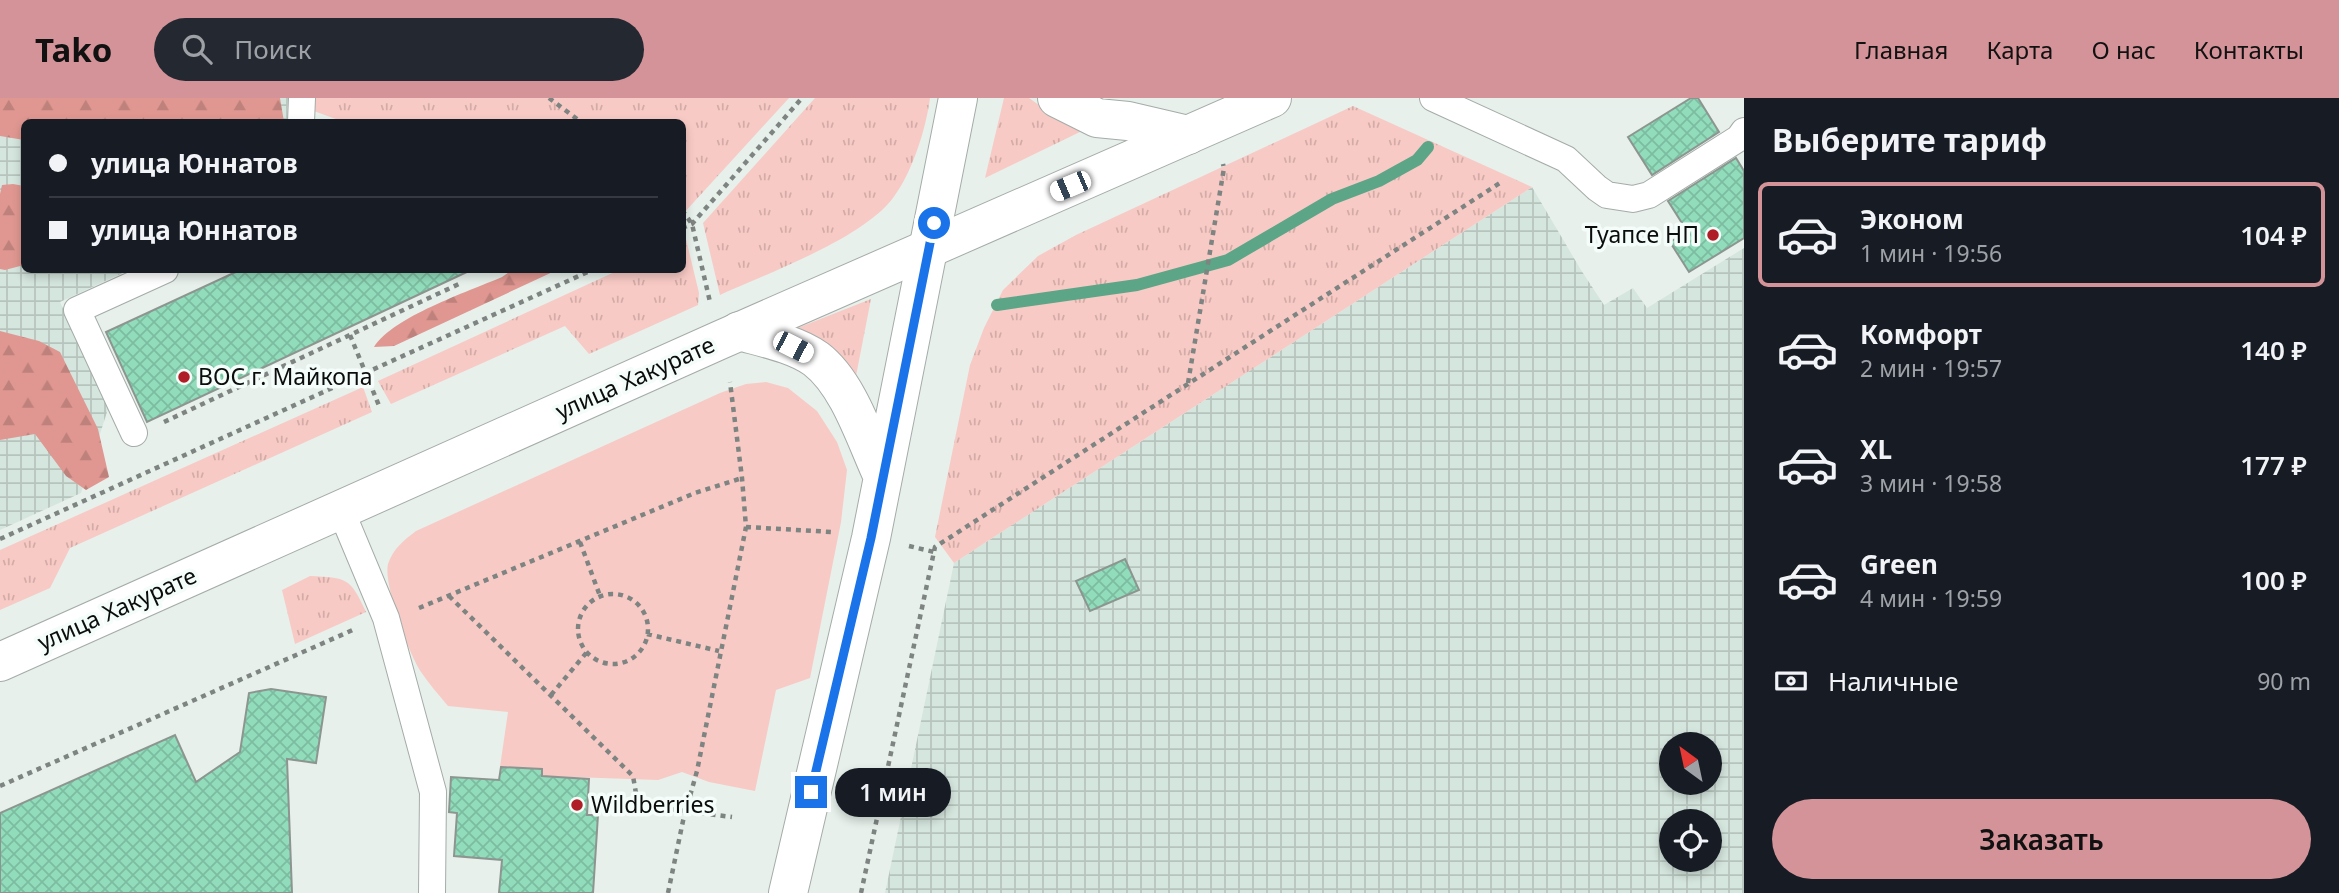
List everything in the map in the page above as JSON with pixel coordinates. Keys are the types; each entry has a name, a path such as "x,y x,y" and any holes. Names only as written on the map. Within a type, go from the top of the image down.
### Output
{"main road":[{"path":"788,893 871,538 958,98"},
{"path":"1057,98 1097,118 1199,130"},
{"name":"улица Хакурате","path":"0,662 340,508 1272,98"},
{"path":"729,336 793,347 816,359 845,394 883,477"}],"lane":[{"path":"301,119 302,98"},
{"path":"1433,98 1566,159 1597,188 1607,195 1619,198 1633,199 1649,195 1739,138 1744,131"},
{"path":"134,433 77,310 158,273"},
{"path":"340,508 386,618 433,792 432,893"}],"path":[{"path":"550,98 577,119"},
{"path":"686,226 692,224 802,98"},
{"path":"1188,383 1224,168 1199,130"},
{"path":"861,893 935,547 1503,181"},
{"path":"686,216 692,224 729,336"},
{"path":"0,538 585,273"},
{"path":"134,433 150,429 461,283"},
{"path":"350,335 380,408"},
{"path":"668,893 697,771 746,527 732,389"},
{"path":"0,786 344,633 419,608 695,493 743,478"},
{"path":"746,527 838,532 871,538"},
{"path":"580,541 600,596"},
{"path":"618,594 638,604 647,623 647,634 644,645 628,660 616,664 604,663 593,658 579,639 580,615 587,605 600,596 618,594"},
{"path":"449,596 633,776 638,804 732,817"},
{"path":"647,634 719,651"},
{"path":"551,695 587,652"}],"shaded area":[{"path":"0,98 288,98 287,119 21,119 21,273 123,273 60,302 108,409 81,493 0,530"},
{"path":"1532,187 1604,305 1633,288 1647,308 1744,248 1744,893 885,893 954,563"}],"green space":[{"path":"0,98 280,98 284,119 21,119 21,140 0,136"},
{"path":"289,98 789,98 686,211 686,119 336,119"},
{"path":"815,98 930,98 922,137 912,164 893,198 860,227 813,254 720,295 703,223"},
{"path":"1004,98 1029,98 1066,124 1084,130 985,178"},
{"path":"1353,106 1532,187 954,563 935,537 970,365 1003,290 1038,256 1076,235"},
{"path":"2,185 21,185 21,266 5,270 0,269"},
{"path":"686,239 699,293 698,305 589,354 565,326 391,404 378,381 612,273 686,273"},
{"path":"508,273 551,273 394,346 374,347 384,336 414,316"},
{"path":"871,299 855,381 790,331"},
{"path":"0,331 39,341 60,352 98,429 109,477 86,490 66,476 35,434 0,440"},
{"path":"766,382 788,388 817,411 837,442 847,470 841,522 810,678 776,690 755,791 709,782 682,772 658,780 543,776 540,768 500,767 508,712 448,706 424,676 410,650 389,587 388,564 393,554 403,541 416,531 720,393 746,384"},
{"path":"363,387 372,412 70,548 50,588 0,610 0,550"},
{"path":"310,576 346,582 356,592 366,612 295,644 282,590"}],"building":[{"path":"1691,98 1698,98 1719,132 1652,175 1628,137"},
{"path":"1736,158 1744,171 1744,238 1689,272 1670,242 1687,231 1668,201"},
{"name":"ВОС г. Майкопа","path":"234,273 465,273 147,422 106,332"},
{"path":"1125,559 1139,590 1090,611 1076,581"},
{"path":"271,689 326,697 316,763 287,759 292,893 0,893 0,813 175,735 196,782 240,752 249,693"},
{"path":"501,767 542,769 542,776 589,779 587,815 598,815 593,893 499,893 502,860 454,856 457,813 449,812 451,777 499,780"}],"waterway":[{"path":"997,305 1137,285 1228,260 1332,199 1379,181 1417,160 1428,147"}],"place":[{"name":"Туапсе НП","path":"1713,235"},
{"name":"ВОС г. Майкопа","path":"184,377"},
{"name":"Wildberries","path":"577,805"}],"route":[{"path":"811,792 871,538 934,223"}]}
